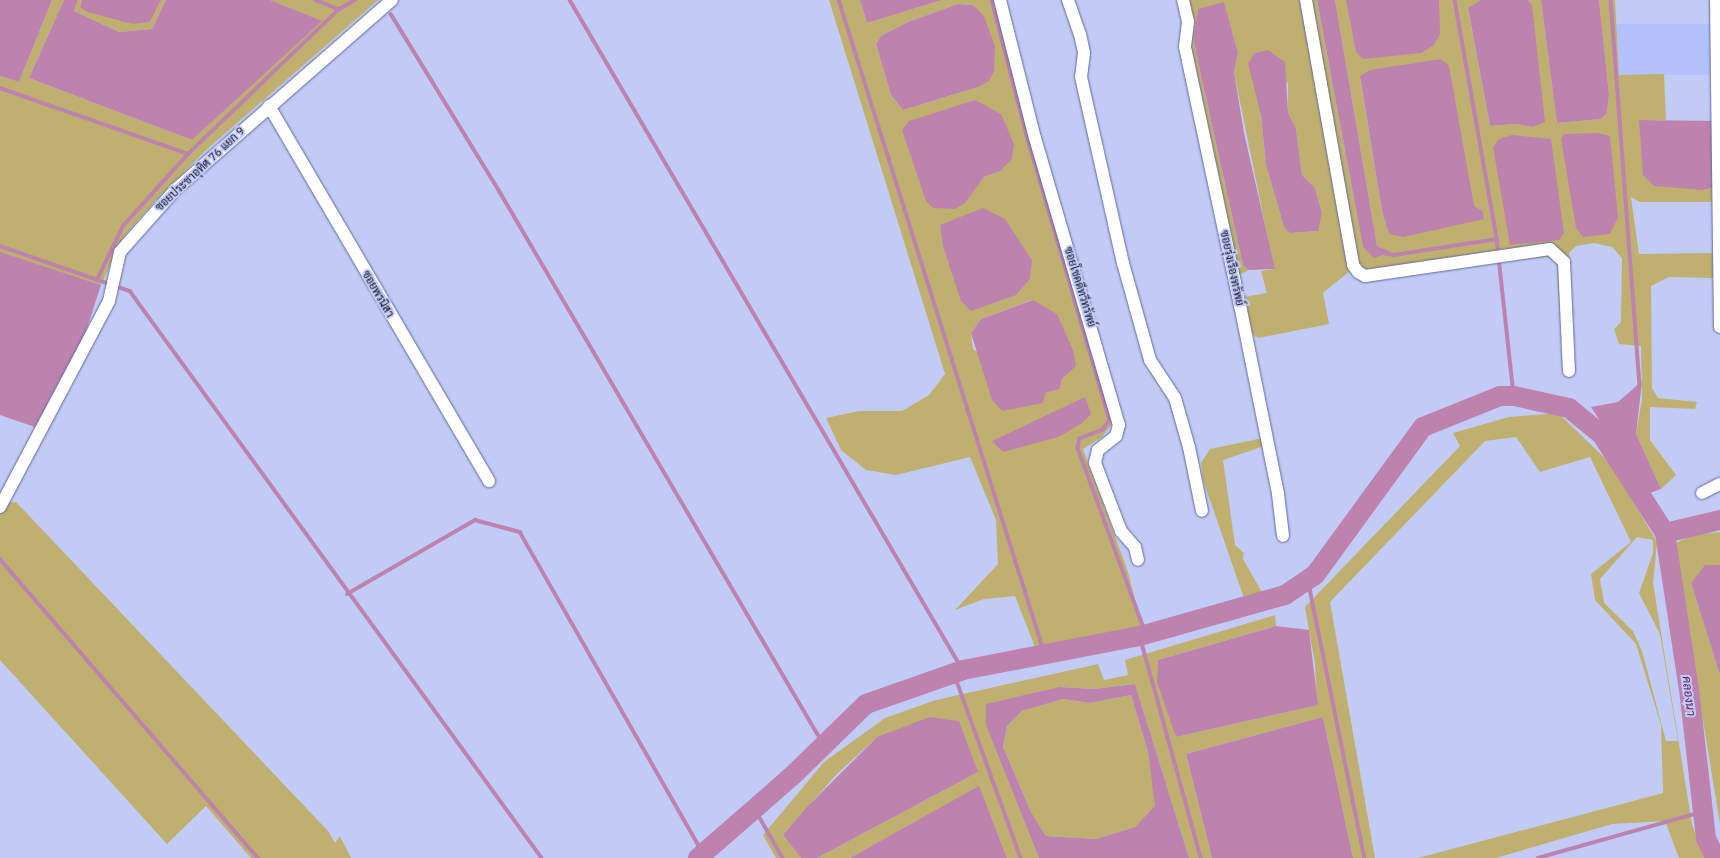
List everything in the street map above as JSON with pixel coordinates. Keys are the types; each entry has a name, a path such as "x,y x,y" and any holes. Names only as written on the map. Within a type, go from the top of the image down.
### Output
{"street":[{"name":"ซอยประชาอุทิศ 76 แยก 9","path":"0,507 109,301 120,252 176,189 269,106 392,0"},
{"name":"ซอยโชคดีทวีทรัพย์","path":"1000,0 1035,138 1119,425 1116,436 1098,450 1095,463 1121,531 1134,547 1138,560"},
{"path":"1068,0 1080,34 1084,53 1081,77 1123,263 1150,360 1175,398 1189,447 1202,511"},
{"name":"ซอยรุ่งเรืองทรัพย์","path":"1183,0 1188,22 1185,47 1240,305 1278,494 1283,536"},
{"path":"1306,0 1353,265 1358,272 1365,276 1550,250 1564,262 1569,371"},
{"path":"1716,0 1718,18 1720,327"},
{"name":"ซอยพรนิสา","path":"269,106 489,481"},
{"path":"1702,493 1720,484"}],"shaded area":[{"path":"0,0 52,0 19,82 0,76"},
{"path":"52,0 64,0 29,78 192,140 321,21 270,0 378,0 205,151 154,202 124,236 101,285 0,253 0,76 19,82"},
{"path":"64,0 78,0 74,11 119,32 152,29 166,0 270,0 322,21 192,140 29,78"},
{"path":"78,0 82,0 80,7 150,22 161,0 166,0 152,29 119,32 74,11"},
{"path":"82,0 161,0 150,22 133,24 87,12 80,7"},
{"path":"829,0 860,0 867,23 942,0 996,0 1114,421 1102,437 1083,449 1128,572 1143,632 1035,647 1015,596 984,599 955,610 998,564 996,520 970,457 896,475 866,470 841,450 826,418 859,411 902,411 929,395 945,374","holes":["958,4 973,5 978,87 903,110 891,95 876,44 881,36 908,22","975,100 999,171 984,177 973,189 947,110","1032,300 1075,366 1062,379 1060,389 1045,393 973,349 971,333 981,319"]},
{"path":"860,0 942,0 867,23"},
{"path":"1188,0 1301,0 1350,271 1323,293 1329,324 1258,338 1248,331 1244,297 1267,293 1261,271 1274,269 1234,72 1238,53 1224,3 1198,9 1194,38 1196,53 1243,265 1249,270 1239,275 1187,44","holes":["1288,82 1288,112 1296,129 1302,175 1315,188 1322,213 1317,231 1290,233 1284,227 1266,165 1261,115"]},
{"path":"1309,0 1317,0 1363,247 1377,246 1335,0 1481,0 1468,9 1490,126 1516,124 1533,127 1532,5 1528,0 1541,0 1557,123 1601,119 1607,113 1609,94 1599,0 1615,0 1619,75 1664,74 1666,120 1639,120 1704,190 1714,187 1715,202 1640,202 1631,197 1639,254 1713,253 1714,278 1669,277 1651,286 1652,388 1658,398 1697,402 1695,409 1650,407 1650,440 1676,475 1661,489 1636,434 1642,399 1641,346 1619,344 1614,329 1621,322 1622,258 1612,247 1594,243 1576,246 1569,253 1573,321 1560,318 1557,263 1547,257 1367,270 1358,266","holes":["1360,77 1474,206 1482,210 1389,234 1382,211"]},
{"path":"1317,0 1335,0 1377,246 1391,252 1374,258 1363,247"},
{"path":"1346,0 1439,0 1440,34 1434,45 1421,53 1363,59 1356,52"},
{"path":"1481,0 1528,0 1532,5 1545,122 1533,127 1516,124 1490,126 1468,8"},
{"path":"1541,0 1599,0 1609,94 1607,113 1601,119 1557,123"},
{"path":"1224,2 1238,53 1234,72 1244,133 1275,269 1249,270 1243,265 1196,53 1194,38 1198,9"},
{"path":"958,4 973,5 984,16 995,46 994,71 989,81 978,87 903,110 891,95 876,44 881,36 908,22"},
{"path":"1615,24 1712,24 1712,75 1615,75"},
{"path":"1268,50 1285,62 1288,112 1296,129 1302,175 1315,188 1322,213 1318,231 1290,233 1284,227 1266,165 1261,115 1248,63 1255,53"},
{"path":"1441,59 1449,66 1474,206 1482,210 1484,219 1403,237 1389,234 1382,211 1360,76 1370,70"},
{"path":"975,100 1001,114 1014,144 1012,159 1000,171 984,177 965,203 955,209 933,208 926,201 902,130 909,121"},
{"path":"1639,120 1714,121 1714,187 1704,190 1654,186 1643,175"},
{"path":"1598,133 1610,136 1618,217 1610,234 1583,237 1576,228 1561,139 1564,134"},
{"path":"1512,135 1551,139 1564,233 1559,240 1510,245 1493,147 1499,139"},
{"path":"983,208 1005,219 1032,260 1030,279 1016,295 971,311 961,301 943,246 940,225"},
{"path":"0,252 101,285 84,337 35,427 0,415"},
{"path":"1033,300 1057,314 1073,350 1076,366 1062,379 1060,389 1045,393 1043,403 1002,411 992,400 971,333 981,319"},
{"path":"1642,381 1636,434 1661,489 1647,494 1591,407 1618,402"},
{"path":"1085,397 1091,414 1081,424 1058,437 1003,452 992,441"},
{"path":"1558,413 1611,464 1657,542 1653,583 1692,824 1704,858 1679,858 1665,821 1612,824 1496,858 1418,858 1663,793 1661,725 1636,644 1595,600 1591,574 1631,542 1590,457 1540,472 1516,437 1485,441 1330,602 1375,858 1353,858 1323,717 1186,754 1212,858 1189,858 1135,684 1094,689 1060,687 987,725 1039,858 1007,858 979,787 850,858 817,858 978,772 877,737 836,775 783,835 801,858 776,858 763,835 824,762 885,718 936,700 1098,664 1104,680 1128,675 1125,660 1275,615 1276,626 1158,660 1176,737 1317,705 1315,664 1305,607 1460,446 1453,433 1509,417","holes":["1637,537 1653,540 1653,553 1639,593 1660,634 1678,741 1666,741 1642,651 1633,631 1604,603 1600,579"]},
{"path":"1263,438 1264,446 1223,460 1235,545 1244,553 1243,559 1264,596 1245,601 1203,480 1201,463 1210,449"},
{"path":"16,502 328,831 335,843 340,836 351,858 251,858 206,806 167,844 0,660 0,515 8,503"},
{"path":"1720,532 1720,565 1705,566 1691,583 1720,675 1720,824 1674,544 1693,535"},
{"path":"1705,565 1720,565 1720,675 1691,583"},
{"path":"1276,626 1309,630 1318,705 1176,737 1157,682 1158,660"},
{"path":"1135,684 1189,858 1039,858 986,725 986,704 1060,687 1094,689","holes":["1131,695 1148,752 1155,806 1135,827 1096,839 1046,836 1031,812 1003,747 1007,726 1022,711 1063,699 1090,703"]},
{"path":"1131,695 1148,752 1156,806 1135,827 1096,839 1046,836 1031,812 1003,747 1007,726 1022,711 1063,699 1090,703"},
{"path":"930,717 959,721 978,772 817,858 801,858 783,835 807,807 877,737"},
{"path":"1323,717 1353,858 1212,858 1186,754"},
{"path":"979,786 1007,858 850,858"}],"waterway":[{"path":"315,0 339,9 355,0"},
{"path":"570,0 963,670"},
{"path":"839,0 1045,654"},
{"path":"992,0 1025,128 1110,420 1103,430 1080,439 1078,448 1146,634"},
{"path":"1455,0 1497,239 1514,396"},
{"path":"1611,0 1640,386"},
{"path":"97,280 123,226 188,154 339,9"},
{"path":"391,14 500,192 824,745"},
{"path":"0,88 188,154"},
{"path":"1383,253 1394,255 1497,239"},
{"path":"0,246 130,291 542,858"},
{"name":"คลองนา","path":"698,858 792,776 866,704 963,670 1140,636 1285,595 1315,575 1423,427 1500,396 1514,396 1569,408 1602,435 1665,533 1689,689 1706,838 1715,858"},
{"path":"1602,435 1610,429"},
{"path":"347,594 475,520 520,532 704,855"},
{"path":"1665,533 1720,520"},
{"path":"0,559 258,858"},
{"path":"1308,579 1365,858"},
{"path":"1140,636 1201,858"},
{"path":"954,673 1021,858"},
{"path":"755,809 783,858"},
{"path":"1538,858 1702,812"}]}
